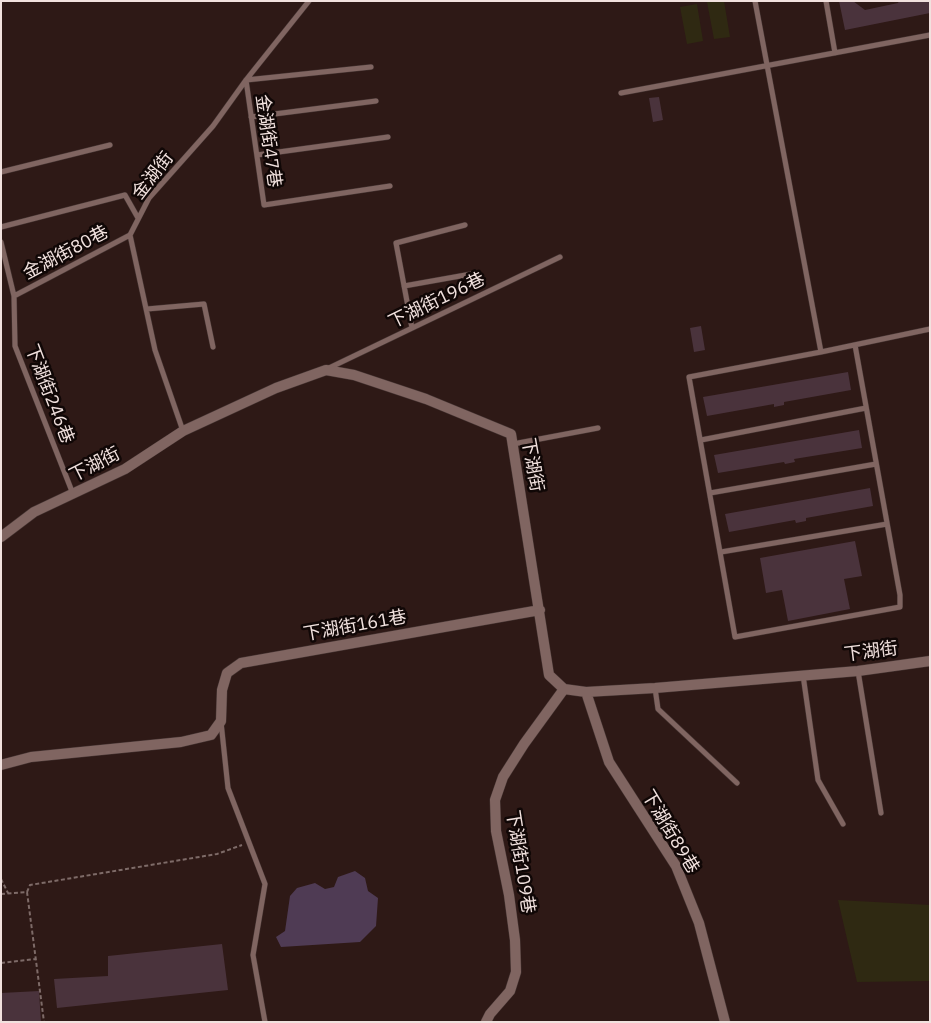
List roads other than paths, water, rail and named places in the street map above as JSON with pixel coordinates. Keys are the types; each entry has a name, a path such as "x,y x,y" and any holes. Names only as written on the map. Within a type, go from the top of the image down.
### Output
{"street":[{"name":"下湖街","path":"1,537 34,512 125,469 183,431 276,388 326,370 354,375 445,406 511,434 549,675 564,689 586,692 655,688 858,671 930,661"},
{"name":"下湖街161巷","path":"221,721 222,690 226,673 241,663 540,610"},
{"name":"下湖街109巷","path":"486,1022 490,1014 510,991 516,972 515,940 509,895 496,831 495,800 503,777 524,744 564,689"},
{"name":"下湖街89巷","path":"586,692 608,762 676,866 699,924 725,1022"},
{"path":"1,765 30,757 181,742 211,735 221,721"}],"lane":[{"name":"金湖街","path":"130,235 149,198 213,126 246,80 309,1"},
{"path":"755,1 821,352"},
{"path":"826,1 835,53"},
{"path":"621,93 930,35"},
{"path":"246,80 371,66"},
{"name":"金湖街47巷","path":"246,80 264,205 390,186"},
{"path":"251,117 376,100"},
{"path":"257,155 388,137"},
{"path":"1,172 110,145"},
{"path":"1,227 125,196 138,218"},
{"path":"412,328 396,243 465,225"},
{"path":"130,235 156,350 183,431"},
{"name":"金湖街80巷","path":"14,296 130,235"},
{"name":"下湖街246巷","path":"1,242 14,296 15,346 73,495"},
{"name":"下湖街196巷","path":"326,370 560,257"},
{"path":"404,286 477,273"},
{"path":"147,309 204,304 213,347"},
{"path":"855,345 900,595 900,607 735,637 689,377 930,329"},
{"path":"701,440 866,408"},
{"path":"512,444 598,428"},
{"path":"710,494 876,464"},
{"path":"721,552 887,524"},
{"path":"858,671 881,813"},
{"path":"803,675 818,780 843,824"},
{"path":"655,688 658,709 736,783"},
{"path":"221,721 228,788 265,884 254,955 265,1022"}]}
